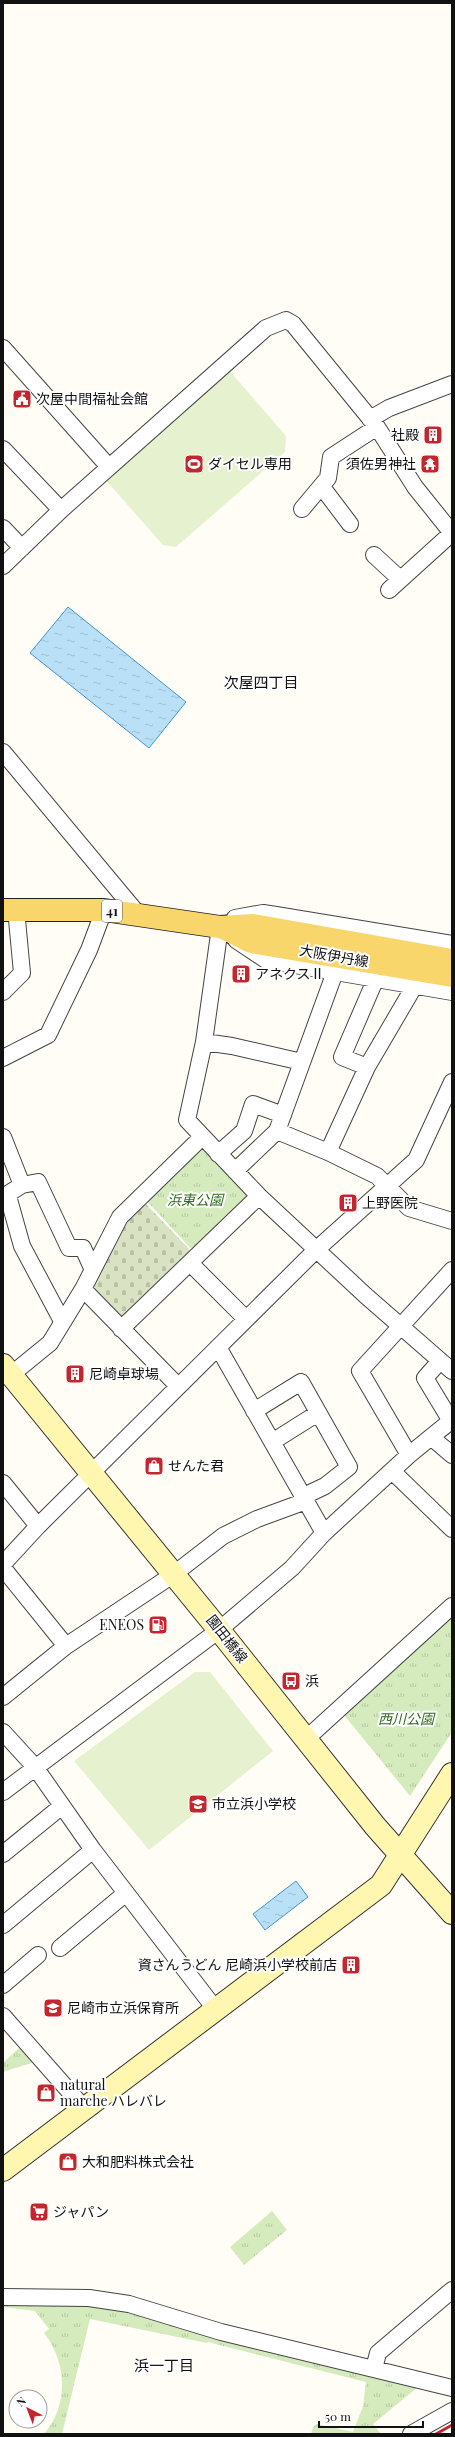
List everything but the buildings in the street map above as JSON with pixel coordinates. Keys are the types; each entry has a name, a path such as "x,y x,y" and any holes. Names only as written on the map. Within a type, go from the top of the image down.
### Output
{"main road":[{"name":"大阪伊丹線","path":"10,909 104,910 220,927 253,925 452,976"},
{"name":"大阪伊丹線","path":"363,952 452,960"}],"street":[{"path":"3,566 61,510 266,328 286,320 293,324 374,423 414,487 452,533 400,578 389,590"},
{"path":"3,348 109,467"},
{"path":"302,510 328,478 331,457 374,423 389,408 452,384"},
{"path":"3,449 61,510"},
{"path":"322,487 350,524"},
{"path":"3,528 22,548"},
{"path":"374,556 400,578"},
{"path":"3,752 9,769 138,914"},
{"path":"3,992 22,973 10,909"},
{"path":"3,1058 48,1035 89,950 104,910"},
{"path":"220,927 243,916 263,914 452,944"},
{"path":"220,927 249,950 266,960 452,992"},
{"path":"3,1792 219,1630 292,1568 324,1534 409,1455 451,1420 425,1378 446,1366 400,1326 260,1196 187,1120 204,1042 220,927"},
{"path":"235,1171 277,1131 336,972"},
{"path":"367,1067 342,1057 376,978"},
{"path":"328,1152 367,1067 415,985"},
{"path":"204,1042 232,1046 302,1062"},
{"path":"3,1564 38,1526 317,1249 416,1160 452,1082"},
{"path":"218,1154 244,1131 253,1104 283,1115"},
{"path":"277,1131 328,1152 377,1176 409,1208 452,1221"},
{"path":"3,1137 22,1186"},
{"path":"7,1369 50,1343 62,1321 83,1289 92,1268 120,1216 202,1137"},
{"path":"62,1321 22,1246 5,1197 22,1186 38,1182 69,1248 83,1248 92,1268"},
{"path":"121,1329 260,1196"},
{"path":"190,1264 246,1319"},
{"path":"409,1455 360,1371 452,1270"},
{"path":"83,1289 178,1386"},
{"path":"218,1347 324,1534"},
{"name":"園田橋線","path":"7,1369 91,1475 174,1574 400,1855 452,1913"},
{"path":"3,1698 66,1646 174,1574 223,1536 257,1519 305,1499 349,1467 301,1382 254,1411"},
{"path":"272,1442 318,1413"},
{"path":"431,1437 452,1455"},
{"path":"392,1471 452,1529"},
{"path":"3,1483 38,1526"},
{"path":"3,1568 66,1646"},
{"path":"306,1739 452,1606"},
{"path":"3,1732 35,1767 93,1850 216,2010"},
{"path":"3,2170 381,1885 452,1774"},
{"path":"3,1854 62,1806"},
{"path":"3,1925 93,1850"},
{"path":"60,1948 126,1893"},
{"path":"3,1985 38,1956"},
{"path":"3,2016 84,2108"},
{"path":"374,2369 378,2353 452,2290"},
{"path":"3,2297 89,2298 129,2304 221,2332 452,2388"},
{"path":"411,2434 452,2411"}],"green space":[{"name":"ダイセル専用","path":"228,369 286,436 285,452 176,547 163,545 103,477"},
{"name":"浜東公園","path":"200,1145 249,1197 194,1252 145,1199"},
{"path":"143,1201 194,1254 124,1321 89,1290 124,1220"},
{"name":"西川公園","path":"452,1611 452,1732 410,1796 344,1715"},
{"path":"195,1672 210,1672 273,1751 149,1850 74,1761"},
{"path":"20,2047 34,2062 3,2072 3,2063"},
{"path":"272,2211 287,2230 244,2265 230,2247"},
{"path":"54,2300 128,2308 418,2387 373,2424 381,2434 311,2434 313,2427 317,2424 353,2432 363,2406 366,2382 208,2342 90,2319 62,2434 44,2434 52,2423 58,2410 62,2384 61,2370 57,2357 52,2344 44,2333 49,2329 35,2311 3,2307 3,2302"}],"water":[{"path":"68,607 186,702 149,748 30,653"},
{"path":"296,1881 308,1897 265,1930 253,1914"}],"railway":[{"path":"436,2434 452,2425"}],"place":[{"name":"次屋中間福祉会館","path":"22,399"},
{"name":"社殿","path":"433,435"},
{"name":"ダイセル専用","path":"194,464"},
{"name":"須佐男神社","path":"430,464"},
{"name":"アネクスⅡ","path":"241,974"},
{"name":"上野医院","path":"348,1203"},
{"name":"尼崎卓球場","path":"75,1374"},
{"name":"せんた君","path":"154,1466"},
{"name":"ENEOS","path":"158,1625"},
{"name":"浜","path":"291,1681"},
{"name":"市立浜小学校","path":"198,1804"},
{"name":"資さんうどん 尼崎浜小学校前店","path":"351,1965"},
{"name":"尼崎市立浜保育所","path":"53,2008"},
{"name":"natural marche ハレバレ","path":"46,2093"},
{"name":"大和肥料株式会社","path":"68,2162"},
{"name":"ジャパン","path":"39,2212"}],"district":[{"name":"次屋四丁目","path":"261,683"},
{"name":"浜一丁目","path":"164,2366"}]}
